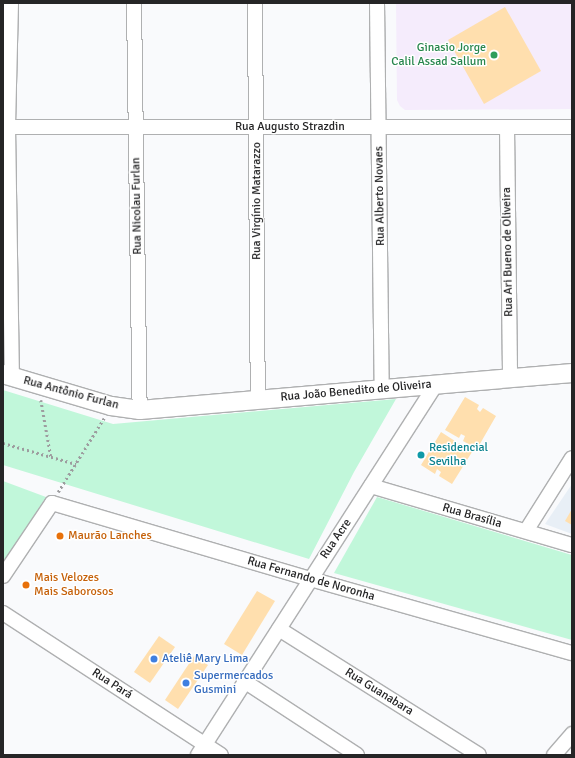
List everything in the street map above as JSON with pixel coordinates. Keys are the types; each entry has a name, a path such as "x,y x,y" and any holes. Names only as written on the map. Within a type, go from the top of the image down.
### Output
{"street":[{"path":"8,376 8,127 11,3"},
{"name":"Rua Nicolau Furlan","path":"134,3 140,410"},
{"name":"Rua Virgínio Matarazzo","path":"256,3 258,399"},
{"name":"Rua Alberto Novaes","path":"377,3 382,388"},
{"name":"Rua Augusto Strazdin","path":"8,127 572,127"},
{"name":"Rua Ari Bueno de Oliveira","path":"506,127 510,377"},
{"name":"Rua João Benedito de Oliveira","path":"140,410 510,377 572,373"},
{"name":"Rua Antônio Furlan","path":"8,376 111,406 140,410"},
{"name":"Rua Acre","path":"201,750 436,384"},
{"path":"526,531 572,458"},
{"name":"Rua Brasília","path":"371,486 572,545"},
{"path":"3,576 52,503"},
{"name":"Rua Fernando de Noronha","path":"52,503 310,579 572,653"},
{"name":"Rua Pará","path":"3,613 201,750 222,755"},
{"name":"Rua Guanabara","path":"279,629 479,755"},
{"path":"244,681 357,755"},
{"path":"554,755 572,734"}],"path":[{"path":"38,385 51,457"},
{"path":"52,503 111,406"},
{"path":"3,442 76,464"}],"shaded area":[{"path":"396,3 572,3 572,109 405,110 400,106 397,100"},
{"path":"572,484 572,534 545,524"}],"green space":[{"path":"3,390 113,424 396,399 354,472 309,559 3,465"},
{"path":"3,481 46,497 3,564"},
{"path":"377,497 572,555 572,640 334,573"}],"building":[{"name":"Ginasio Jorge Calil Assad Sallum","path":"505,7 541,71 484,104 448,40"},
{"path":"465,397 479,405 477,409 480,412 483,408 496,416 477,449 463,441 465,436 461,434 459,438 445,430"},
{"path":"441,432 455,441 452,445 456,447 459,443 472,452 452,484 439,476 441,472 437,469 435,474 421,465"},
{"path":"572,509 572,525 565,521"},
{"path":"257,591 275,601 242,655 224,644"},
{"name":"Ateliê Mary Lima","path":"159,636 175,647 150,683 134,672"},
{"name":"Supermercados Gusmini","path":"194,656 208,665 178,709 165,700"}],"place":[{"name":"Ginasio Jorge Calil Assad Sallum","path":"494,55"},
{"name":"Residencial Sevilha","path":"421,455"},
{"name":"Maurão Lanches","path":"60,536"},
{"name":"Mais Velozes Mais Saborosos","path":"26,585"},
{"name":"Ateliê Mary Lima","path":"154,659"},
{"name":"Supermercados Gusmini","path":"186,683"}]}
